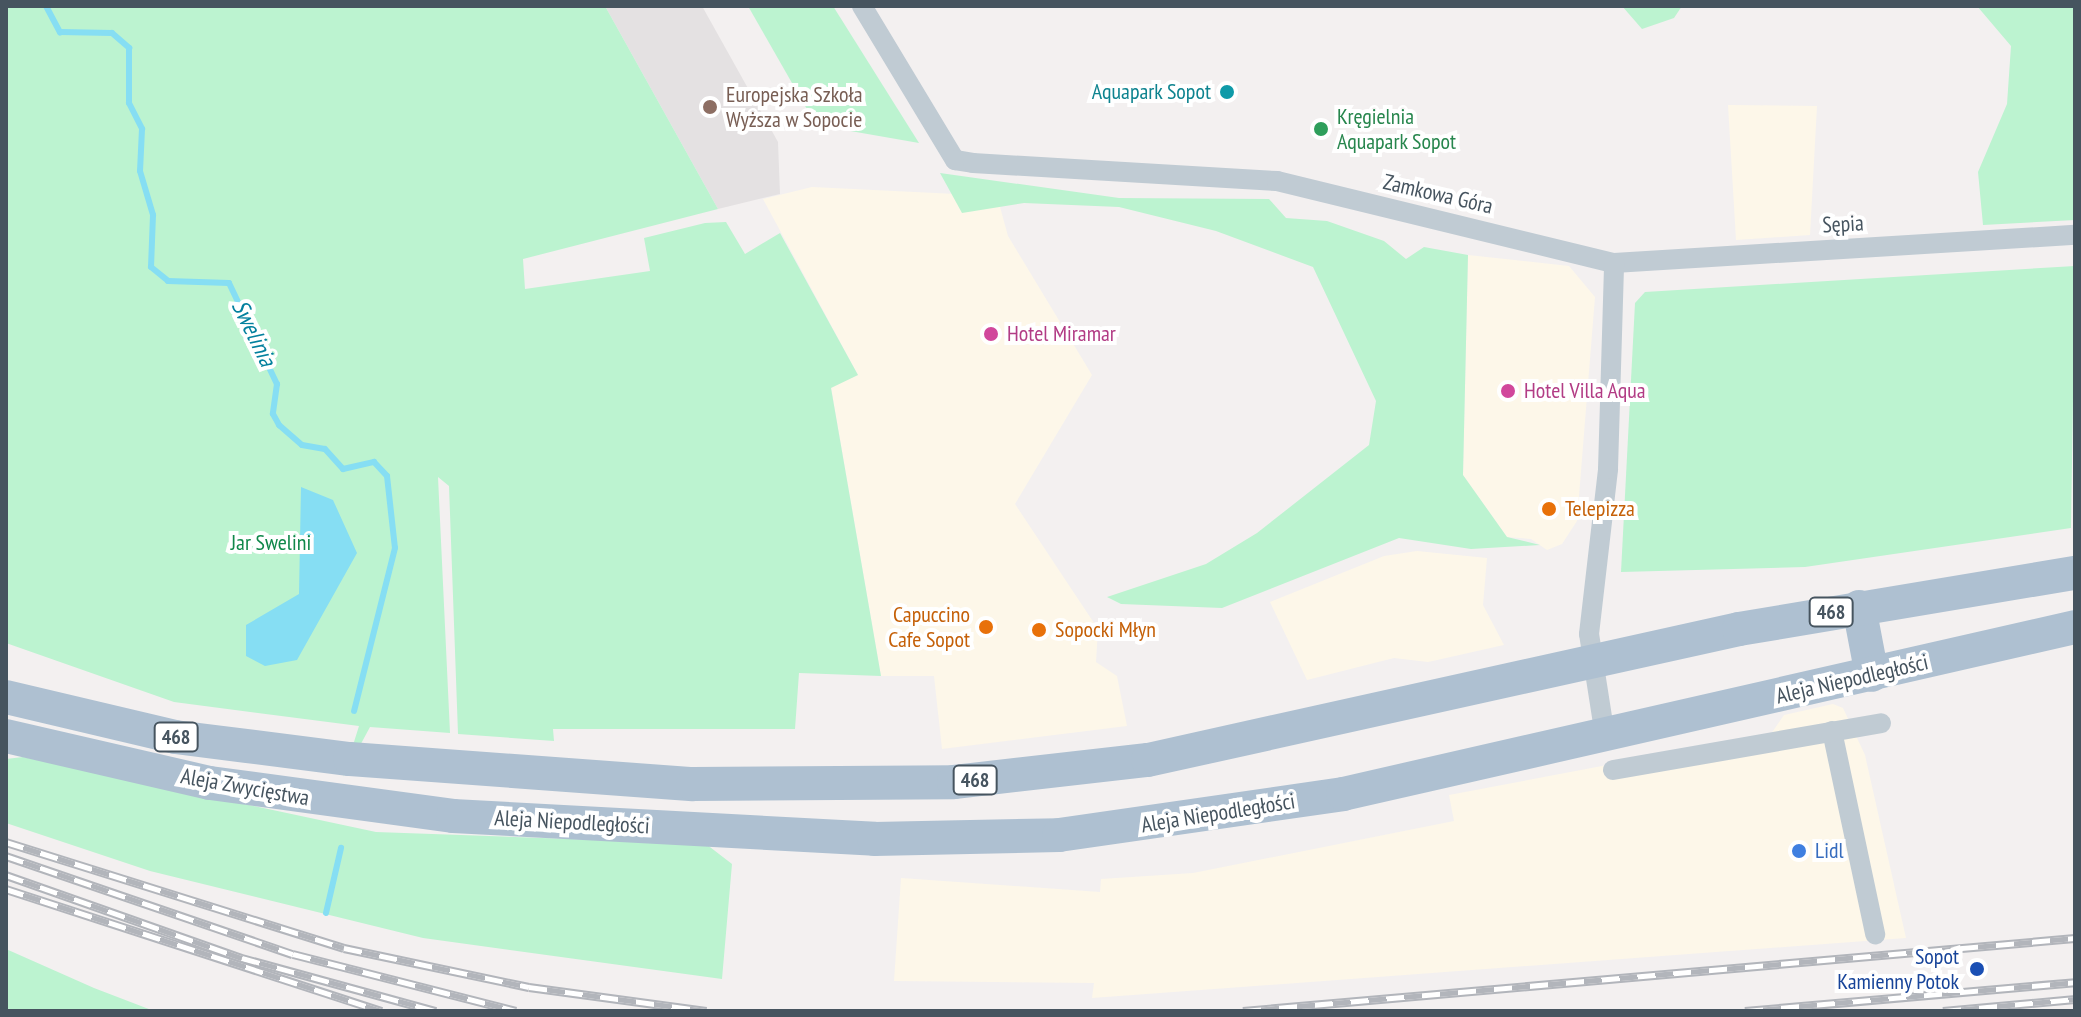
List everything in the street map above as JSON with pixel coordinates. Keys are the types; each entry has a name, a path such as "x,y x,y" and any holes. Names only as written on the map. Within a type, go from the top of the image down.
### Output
{"main road":[{"name":"Aleja Niepodległości","path":"350,759 693,784 954,782 1148,760 1590,662 1859,607 2075,573"},
{"path":"1859,607 1872,675"},
{"name":"Aleja Niepodległości","path":"344,805 874,839 1059,835 1343,794 2075,627"},
{"name":"Aleja Zwycięstwa","path":"6,697 175,737 350,759"},
{"name":"Aleja Zwycięstwa","path":"6,736 344,805"}],"street":[{"name":"Zamkowa Góra","path":"862,6 955,160 1277,181 1614,263"},
{"name":"Sępia","path":"1614,263 2075,235"},
{"path":"1605,736 1590,662 1608,469 1614,263"},
{"path":"1613,770 1881,723"},
{"path":"1832,731 1875,934"}],"shaded area":[{"name":"Europejska Szkoła Wyższa w Sopocie","path":"605,6 702,6 778,142 780,194 718,209"},
{"path":"1728,105 1817,106 1810,235 1736,240"},
{"path":"812,187 997,196 1008,236 1092,375 1015,504 1098,629 1096,662 1117,676 1127,726 942,749 934,676 881,676 831,387 858,375 763,199"},
{"path":"1468,255 1569,266 1595,297 1577,521 1562,544 1547,550 1531,539 1507,537 1463,475"},
{"path":"1417,551 1487,558 1483,605 1504,645 1428,662 1394,658 1307,680 1270,602 1384,556"},
{"path":"1833,704 1843,708 1865,755 1906,938 1092,998 1094,983 894,981 901,878 1100,892 1101,879 1193,873 1454,821 1449,795 1771,734 1784,715"}],"green space":[{"name":"Jar Swelini","path":"6,6 605,6 718,209 523,259 525,289 650,271 644,238 705,223 726,222 745,254 780,233 858,375 831,388 881,676 799,673 795,729 553,729 554,741 458,734 449,486 438,477 450,733 370,727 343,777 359,726 174,702 6,643"},
{"path":"748,6 833,6 919,143 816,125"},
{"path":"1622,6 1682,6 1674,18 1642,29"},
{"path":"1977,6 2075,6 2075,220 1983,225 1978,172 2007,104 2011,46"},
{"path":"940,173 1119,198 1269,199 1286,218 1327,221 1384,241 1406,259 1424,247 1468,255 1463,475 1507,537 1540,545 1471,549 1399,538 1222,608 1121,604 1107,597 1206,564 1257,533 1369,445 1376,401 1313,267 1216,231 1119,207 1024,203 962,213"},
{"path":"2075,266 2071,528 1805,567 1621,572 1635,303 1645,292"},
{"path":"23,757 376,832 706,844 732,864 722,979 423,938 150,871 6,823 6,759"},
{"path":"6,949 94,988 154,1011 6,1011"}],"water":[{"path":"301,487 333,500 357,553 297,660 265,666 246,656 246,625 299,594"}],"waterway":[{"name":"Swelinia","path":"46,6 60,32 112,33 129,48 129,103 142,129 140,171 153,215 151,267 168,281 229,283 277,384 273,414 279,425 302,445 325,449 343,469 374,462 387,476 395,548 354,711"},
{"name":"Swelinia","path":"326,913 341,848"}],"railway":[{"path":"6,842 344,948 529,987 706,1011"},
{"path":"6,856 293,954 516,1011"},
{"path":"6,875 242,958 436,1011"},
{"path":"6,889 382,1011"},
{"path":"1243,1011 2075,938"},
{"path":"1745,1011 2075,982"},
{"path":"1943,1011 2075,999"}],"place":[{"name":"Aquapark Sopot","path":"1227,92"},
{"name":"Europejska Szkoła Wyższa w Sopocie","path":"710,107"},
{"name":"Kręgielnia Aquapark Sopot","path":"1321,129"},
{"name":"Hotel Miramar","path":"991,334"},
{"name":"Hotel Villa Aqua","path":"1508,391"},
{"name":"Telepizza","path":"1549,509"},
{"name":"Capuccino Cafe Sopot","path":"986,627"},
{"name":"Sopocki Młyn","path":"1039,630"},
{"name":"Lidl","path":"1799,851"},
{"name":"Sopot Kamienny Potok","path":"1977,969"}]}
